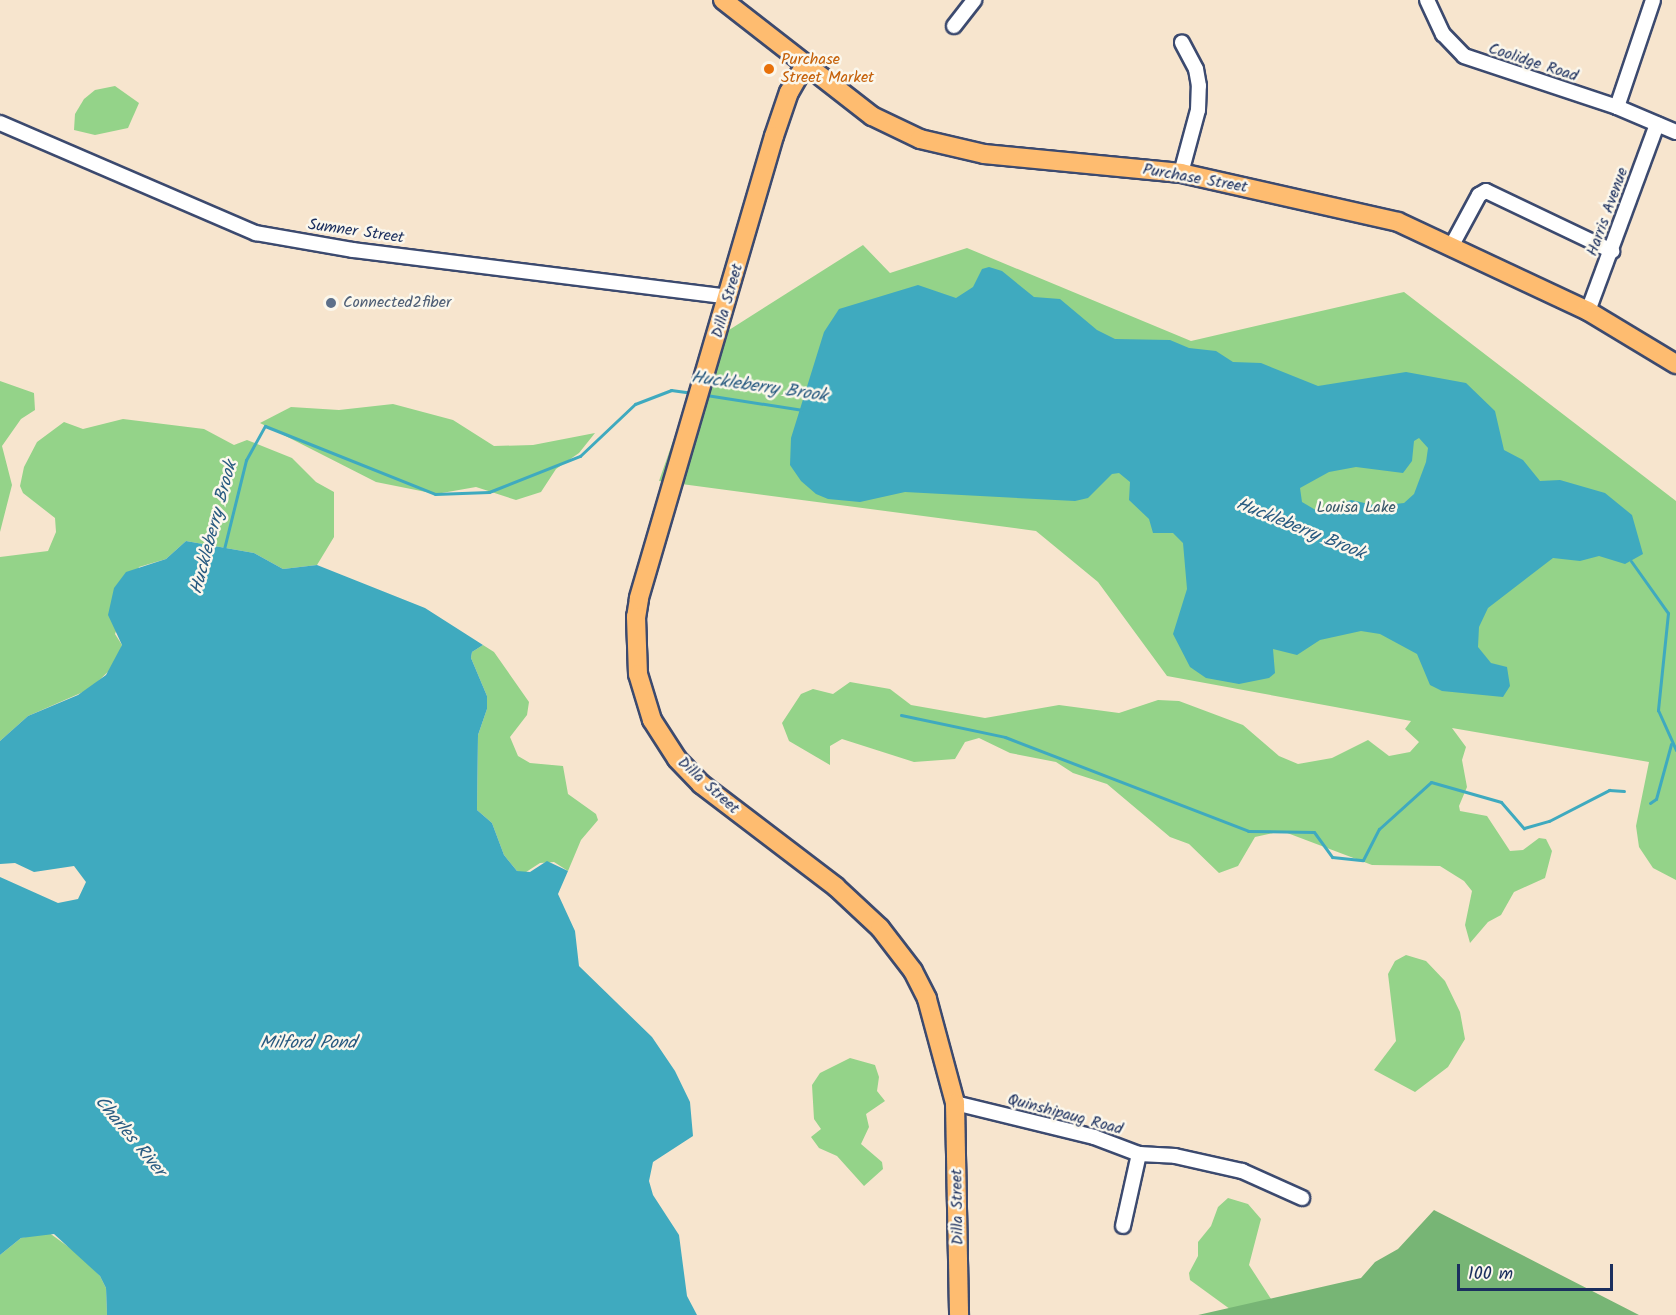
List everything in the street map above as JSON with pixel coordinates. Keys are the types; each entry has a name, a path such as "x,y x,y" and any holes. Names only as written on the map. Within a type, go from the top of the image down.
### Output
{"main road":[{"name":"Purchase Street","path":"723,0 872,116 920,139 984,154 1181,173 1356,210 1452,245 1588,311 1676,364"},
{"name":"Dilla Street","path":"806,63 785,103 636,617 638,674 652,720 677,759 701,784 836,887 893,942 933,1010 955,1103 959,1315"}],"street":[{"path":"954,26 974,0"},
{"name":"Coolidge Road","path":"1427,0 1443,34 1464,56 1617,107 1676,132"},
{"path":"1617,107 1653,0"},
{"path":"1181,173 1198,110 1199,86 1196,69 1182,43"},
{"name":"Sumner Street","path":"0,123 256,233 347,249 728,297"},
{"name":"Harris Avenue","path":"1588,311 1657,124"},
{"path":"1452,245 1479,195 1486,191 1612,251"},
{"name":"Quinshipaug Road","path":"955,1103 1094,1137 1139,1154 1175,1156 1242,1171 1302,1198"},
{"path":"1123,1226 1139,1154"}],"green space":[{"path":"115,86 139,103 128,128 95,135 74,130 75,114 84,99 95,90"},
{"name":"Louisa Lake","path":"863,245 890,273 967,248 1191,341 1404,292 1676,501 1676,880 1653,868 1639,847 1636,826 1649,762 1452,728 1466,747 1462,760 1467,787 1459,806 1460,811 1487,816 1510,851 1523,850 1539,838 1546,839 1552,851 1545,878 1514,892 1501,915 1488,922 1470,943 1465,925 1472,891 1464,881 1440,866 1372,865 1282,831 1255,837 1238,866 1219,873 1189,844 1170,837 1107,784 1073,773 1056,762 1010,753 979,738 965,742 955,759 914,762 842,739 830,746 830,765 789,741 782,723 801,694 813,689 833,694 850,682 890,689 911,705 985,718 1059,705 1119,713 1158,700 1179,701 1243,725 1279,756 1298,764 1332,758 1368,740 1389,756 1410,752 1419,742 1405,729 1411,721 1167,676 1098,582 1036,531 659,481 707,344"},
{"path":"0,381 34,393 35,410 21,419 2,446 12,485 0,532"},
{"path":"393,404 453,420 494,446 533,445 595,433 579,453 556,469 541,492 516,500 476,487 436,494 376,482 260,423 291,407 339,410"},
{"path":"123,419 204,429 234,445 247,440 292,458 316,482 334,492 334,537 317,565 283,569 254,553 186,541 166,559 139,567 115,634 122,645 115,665 90,689 28,716 0,741 0,557 48,551 56,532 55,518 23,493 20,486 24,467 37,442 64,422 83,429"},
{"path":"483,645 494,652 529,702 527,715 510,737 518,756 530,763 563,766 568,794 596,814 598,820 581,840 568,871 554,862 540,863 523,874 517,871 504,855 492,823 477,810 478,735 487,709 487,696 471,658 472,652"},
{"path":"1406,955 1426,961 1445,981 1460,1012 1465,1039 1448,1067 1415,1092 1374,1070 1396,1041 1388,974 1395,961"},
{"path":"850,1058 875,1065 879,1077 877,1091 885,1101 866,1114 869,1127 861,1144 882,1162 883,1169 864,1186 837,1156 819,1148 811,1137 821,1129 814,1119 812,1085 820,1073"},
{"path":"1228,1198 1248,1204 1261,1219 1249,1265 1271,1299 1234,1312 1190,1280 1189,1273 1198,1256 1198,1242 1211,1226 1218,1207"},
{"path":"1434,1210 1639,1315 1198,1315 1361,1278 1375,1262 1398,1249"},
{"path":"48,1232 81,1256 100,1276 106,1288 107,1315 0,1315 0,1255 21,1238"}],"water":[{"name":"Louisa Lake","path":"989,267 1002,271 1034,297 1060,299 1097,330 1115,339 1170,340 1189,348 1216,351 1233,362 1261,363 1318,386 1406,372 1466,383 1495,411 1504,450 1523,460 1540,481 1560,480 1605,493 1632,515 1643,554 1625,564 1599,556 1580,561 1553,558 1488,608 1479,627 1478,647 1491,663 1507,667 1510,686 1503,697 1442,691 1430,685 1417,654 1380,634 1361,631 1320,640 1297,655 1273,649 1275,673 1269,678 1239,684 1206,678 1190,667 1173,634 1187,589 1183,543 1173,533 1153,533 1149,519 1129,500 1130,482 1119,473 1112,474 1088,498 1075,501 905,492 860,502 828,499 816,494 801,481 790,465 791,438 824,332 839,309 918,285 956,298 973,287 982,269","holes":["1419,438 1428,448 1426,462 1414,494 1404,503 1378,506 1351,500 1319,512 1302,502 1300,488 1329,472 1356,467 1403,473 1412,461 1414,441"]},
{"name":"Milford Pond","path":"186,541 254,553 283,569 317,565 425,608 483,645 472,652 471,658 487,696 487,709 478,735 477,810 492,823 504,855 517,871 530,872 547,861 568,871 558,894 575,931 579,966 652,1037 675,1071 690,1102 693,1136 653,1162 649,1181 653,1195 679,1235 687,1296 697,1315 107,1315 106,1288 100,1276 54,1234 21,1238 0,1255 0,877 58,903 78,899 86,882 74,866 34,872 15,863 0,864 0,741 28,716 78,695 106,675 122,645 108,615 114,588 126,572 166,559"}],"waterway":[{"name":"Huckleberry Brook","path":"224,549 246,460 265,426 435,494 489,492 580,456 635,404 671,390 693,393"},
{"name":"Huckleberry Brook","path":"706,395 803,410"},
{"name":"Huckleberry Brook","path":"1631,561 1668,613 1658,710 1676,750"},
{"path":"901,715 1005,737 1248,831 1314,832 1332,857 1363,860 1379,829 1431,782 1501,802 1524,828 1549,821 1609,790 1624,791"},
{"path":"1650,803 1656,799 1671,744"}],"place":[{"name":"Purchase Street Market","path":"769,69"},
{"name":"Connected2fiber","path":"331,303"}],"water label":[{"name":"Charles River","path":"129,1137"}]}
